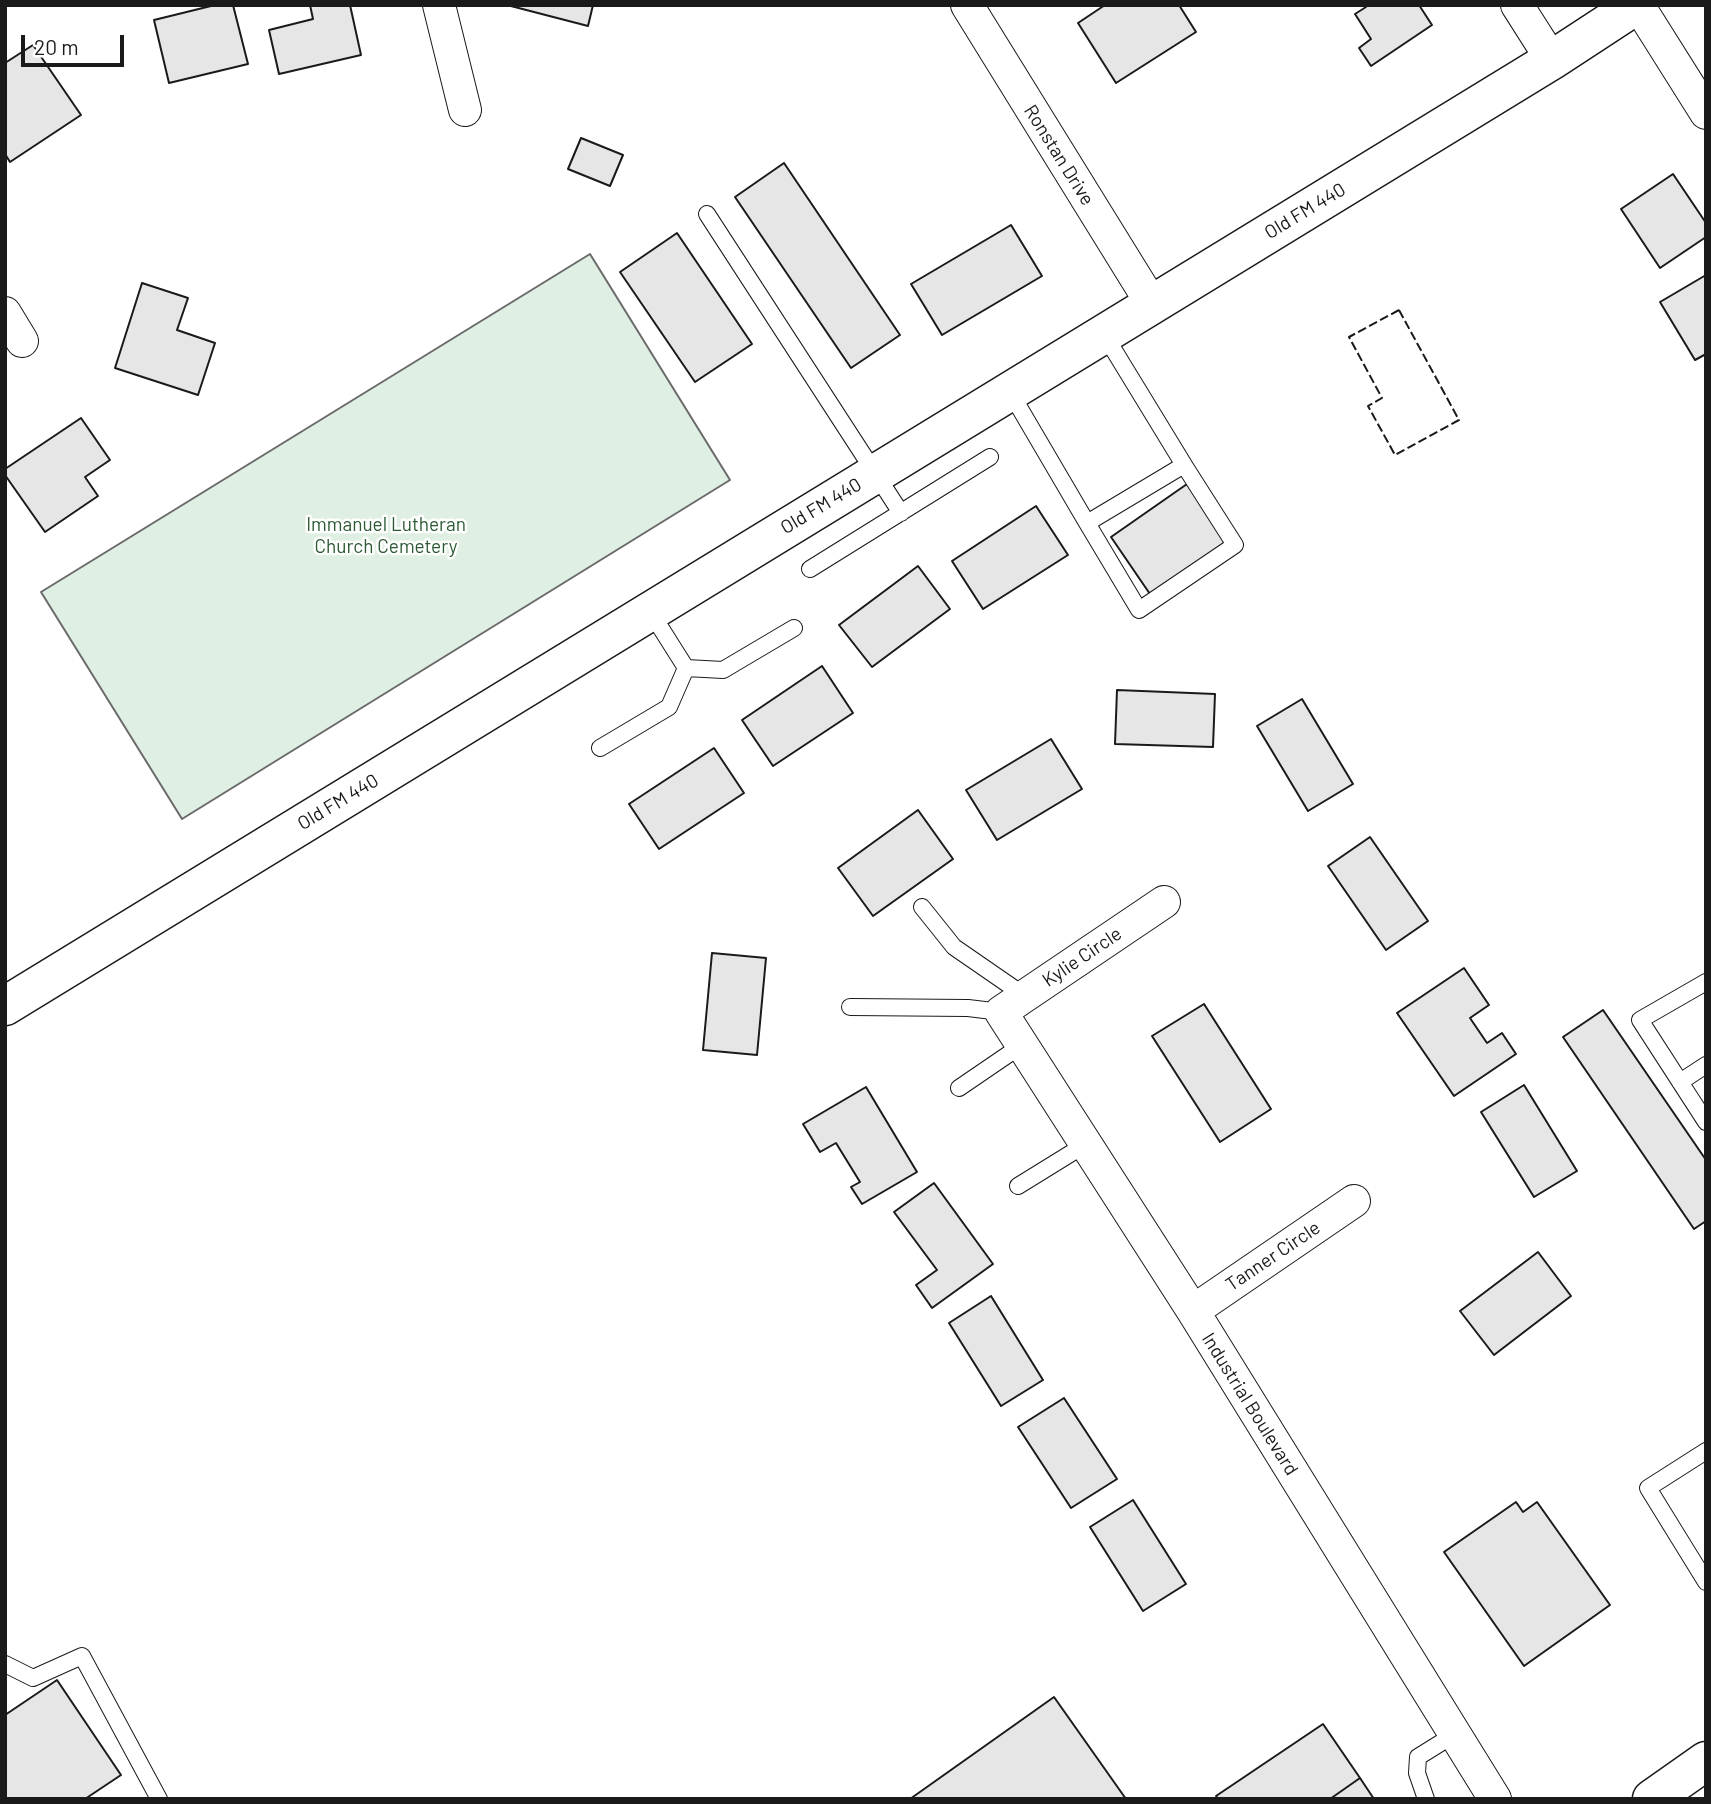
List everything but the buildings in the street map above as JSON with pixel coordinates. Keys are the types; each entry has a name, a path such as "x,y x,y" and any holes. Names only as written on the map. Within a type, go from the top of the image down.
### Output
{"main road":[{"name":"Old FM 440","path":"8,999 650,611 1552,60 1637,5"},
{"path":"1652,1799 1706,1761"}],"street":[{"path":"439,5 465,110"},
{"name":"Ronstan Drive","path":"967,5 1152,304"},
{"path":"1517,5 1552,60"},
{"path":"1637,5 1706,113"},
{"path":"5,313 22,341"},
{"name":"Kylie Circle","path":"1013,1004 1164,902"},
{"name":"Industrial Boulevard","path":"1013,1004 1022,1045 1193,1311 1495,1799"},
{"name":"Tanner Circle","path":"1193,1311 1354,1201"}],"lane":[{"path":"707,214 901,513"},
{"path":"1009,390 1139,610 1235,545 1104,333"},
{"path":"810,569 990,457"},
{"path":"1087,523 1184,465"},
{"path":"650,611 686,668"},
{"path":"686,668 723,670 794,628"},
{"path":"600,748 670,707 686,668"},
{"path":"922,907 954,947 1013,1004"},
{"path":"1706,982 1640,1020 1706,1122"},
{"path":"850,1007 968,1009 1013,1004"},
{"path":"959,1088 1022,1045"},
{"path":"1679,1082 1706,1065"},
{"path":"1018,1186 1086,1144"},
{"path":"1706,1451 1648,1488 1706,1582"},
{"path":"5,1664 33,1678 82,1656 159,1799"},
{"path":"1426,1799 1416,1773 1418,1757 1455,1734"}],"green space":[{"name":"Immanuel Lutheran Church Cemetery","path":"590,254 730,480 182,819 41,592"}],"fence":[{"path":"1399,310 1459,420 1395,455 1368,406 1382,398 1349,337 1399,310"}]}
